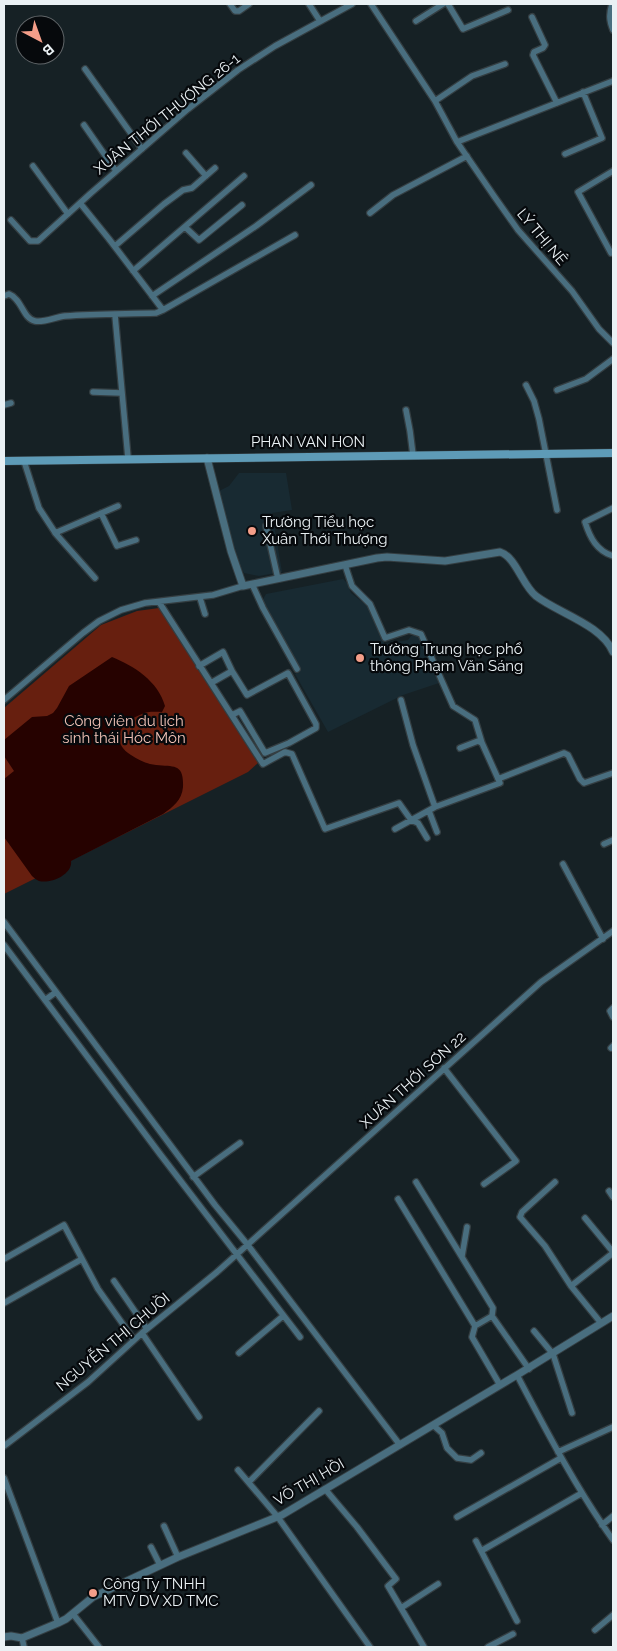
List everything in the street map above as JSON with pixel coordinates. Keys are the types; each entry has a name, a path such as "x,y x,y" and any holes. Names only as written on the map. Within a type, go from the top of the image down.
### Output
{"main road":[{"name":"PHAN VAN HON","path":"4,461 613,453"}],"street":[{"path":"230,4 235,11 239,11 249,4"},
{"path":"310,4 320,21"},
{"name":"XUÂN THỚI THƯỢNG 26-1","path":"11,220 30,241 38,241 188,109 238,70 275,46 352,4"},
{"name":"LÝ THỊ NÊ","path":"371,4 435,101 457,142 518,230 572,291 599,329 613,343"},
{"path":"416,21 443,4"},
{"path":"448,4 463,29 508,10"},
{"path":"612,4 609,14 613,30"},
{"path":"532,17 544,45 543,48 534,52 533,55 557,102"},
{"path":"435,101 472,76 505,64"},
{"path":"85,69 142,149"},
{"path":"457,142 613,81"},
{"path":"565,154 602,138 583,92"},
{"path":"84,125 116,171"},
{"path":"186,153 206,176"},
{"path":"370,214 393,195 467,156"},
{"path":"34,166 68,214"},
{"path":"115,246 164,204 182,190 192,188 215,168"},
{"path":"611,253 578,192 613,171"},
{"path":"133,271 244,176"},
{"path":"152,296 256,226 310,185"},
{"path":"80,203 163,310"},
{"path":"185,227 198,240 242,206"},
{"path":"4,296 9,294 14,296 30,319 36,322 63,316 156,313 295,234"},
{"path":"115,315 128,458"},
{"path":"556,390 586,379 613,359"},
{"path":"526,385 534,401 539,420 557,510"},
{"path":"92,392 122,393"},
{"path":"4,404 11,403"},
{"path":"406,410 413,455"},
{"path":"207,458 231,551 243,586"},
{"path":"24,461 39,508 55,533 95,578"},
{"path":"55,533 118,506"},
{"path":"613,508 585,522 589,537 596,546 613,556"},
{"path":"101,513 117,546 136,540"},
{"path":"266,526 278,579"},
{"path":"4,700 48,661 99,621 121,610 145,603 213,596 243,586 388,557 445,560 491,552 504,553 535,596 589,627 612,644 613,652"},
{"path":"345,565 352,586 370,604 385,638 409,630 421,634 453,706 475,720 482,743 500,783 428,810 395,829"},
{"path":"252,584 263,608 297,669"},
{"path":"200,598 205,614"},
{"path":"159,602 264,764 285,752 292,754 325,829 399,802 411,820 418,823 427,838"},
{"path":"199,666 222,652 247,695 288,673 316,724 316,728 289,743 265,753 240,711 232,715"},
{"path":"211,683 232,671"},
{"path":"401,700 413,745 436,807"},
{"path":"460,748 478,741 482,743"},
{"path":"498,779 565,753 568,755 584,784 613,773"},
{"path":"428,810 437,832"},
{"path":"604,844 613,840"},
{"path":"563,864 603,939"},
{"path":"4,922 193,1176 400,1445"},
{"name":"XUÂN THỚI SƠN 22","path":"236,1255 541,982 613,932"},
{"path":"4,946 300,1338"},
{"path":"45,1000 56,992"},
{"path":"613,1008 610,1011 613,1017"},
{"path":"444,1068 516,1161 484,1184"},
{"path":"193,1176 240,1143"},
{"path":"416,1182 493,1308 492,1316 528,1368"},
{"path":"555,1182 522,1212 520,1217 545,1246 571,1286 601,1323"},
{"path":"609,1191 613,1197"},
{"path":"398,1199 475,1326"},
{"path":"571,1286 613,1252 585,1218"},
{"path":"4,1259 64,1224 98,1289 134,1340"},
{"path":"462,1256 467,1227"},
{"name":"NGUYỄN THỊ CHUỒI","path":"4,1446 88,1382 134,1340 236,1255"},
{"path":"4,1303 82,1259"},
{"path":"114,1281 198,1417"},
{"path":"239,1353 283,1316"},
{"path":"492,1316 475,1326 472,1337 500,1385"},
{"name":"VÕ THỊ HỒI","path":"4,1637 22,1638 58,1623 73,1614 93,1597 178,1557 277,1516 400,1445 613,1316"},
{"path":"534,1331 552,1354 572,1413"},
{"path":"517,1375 561,1458 582,1494 613,1540"},
{"path":"249,1482 319,1411"},
{"path":"433,1425 442,1433 446,1448 457,1458 471,1460 481,1453"},
{"path":"558,1452 613,1427"},
{"path":"458,1517 561,1458"},
{"path":"238,1470 277,1516 370,1647"},
{"path":"4,1478 58,1623"},
{"path":"325,1489 357,1527 396,1579 388,1586 424,1647"},
{"path":"481,1551 582,1494"},
{"path":"602,1525 613,1516"},
{"path":"164,1526 178,1557"},
{"path":"476,1541 517,1620"},
{"path":"151,1547 160,1565"},
{"path":"401,1608 438,1584"},
{"path":"73,1614 98,1647"},
{"path":"595,1630 613,1615"},
{"path":"488,1647 513,1634"},
{"path":"22,1638 24,1647"}],"shaded area":[{"name":"Trường Tiểu học Xuân Thới Thượng","path":"239,473 286,473 292,510 272,513 282,572 259,576 244,573 238,563 219,491 229,486"},
{"name":"Trường Trung học phổ thông Phạm Văn Sáng","path":"343,579 351,593 370,608 385,644 408,640 411,636 420,636 439,683 403,695 328,732 295,674 300,671 262,601 266,594"},
{"path":"112,657 137,670 151,682 162,697 165,706 162,712 144,713 129,721 120,732 120,743 131,755 146,763 173,767 180,770 183,779 181,796 163,814 71,861 69,870 60,877 44,882 38,881 32,876 4,837 4,779 14,771 4,756 4,740 32,717 47,716 53,713 69,686"}],"green space":[{"name":"Công viên du lịch sinh thái Hóc Môn","path":"159,608 258,763 248,772 4,894 4,708 101,625 137,611"}],"place":[{"name":"Trường Tiểu học Xuân Thới Thượng","path":"252,531"},
{"name":"Trường Trung học phổ thông Phạm Văn Sáng","path":"360,658"},
{"name":"Công Ty TNHH MTV DV XD TMC","path":"93,1593"}]}
